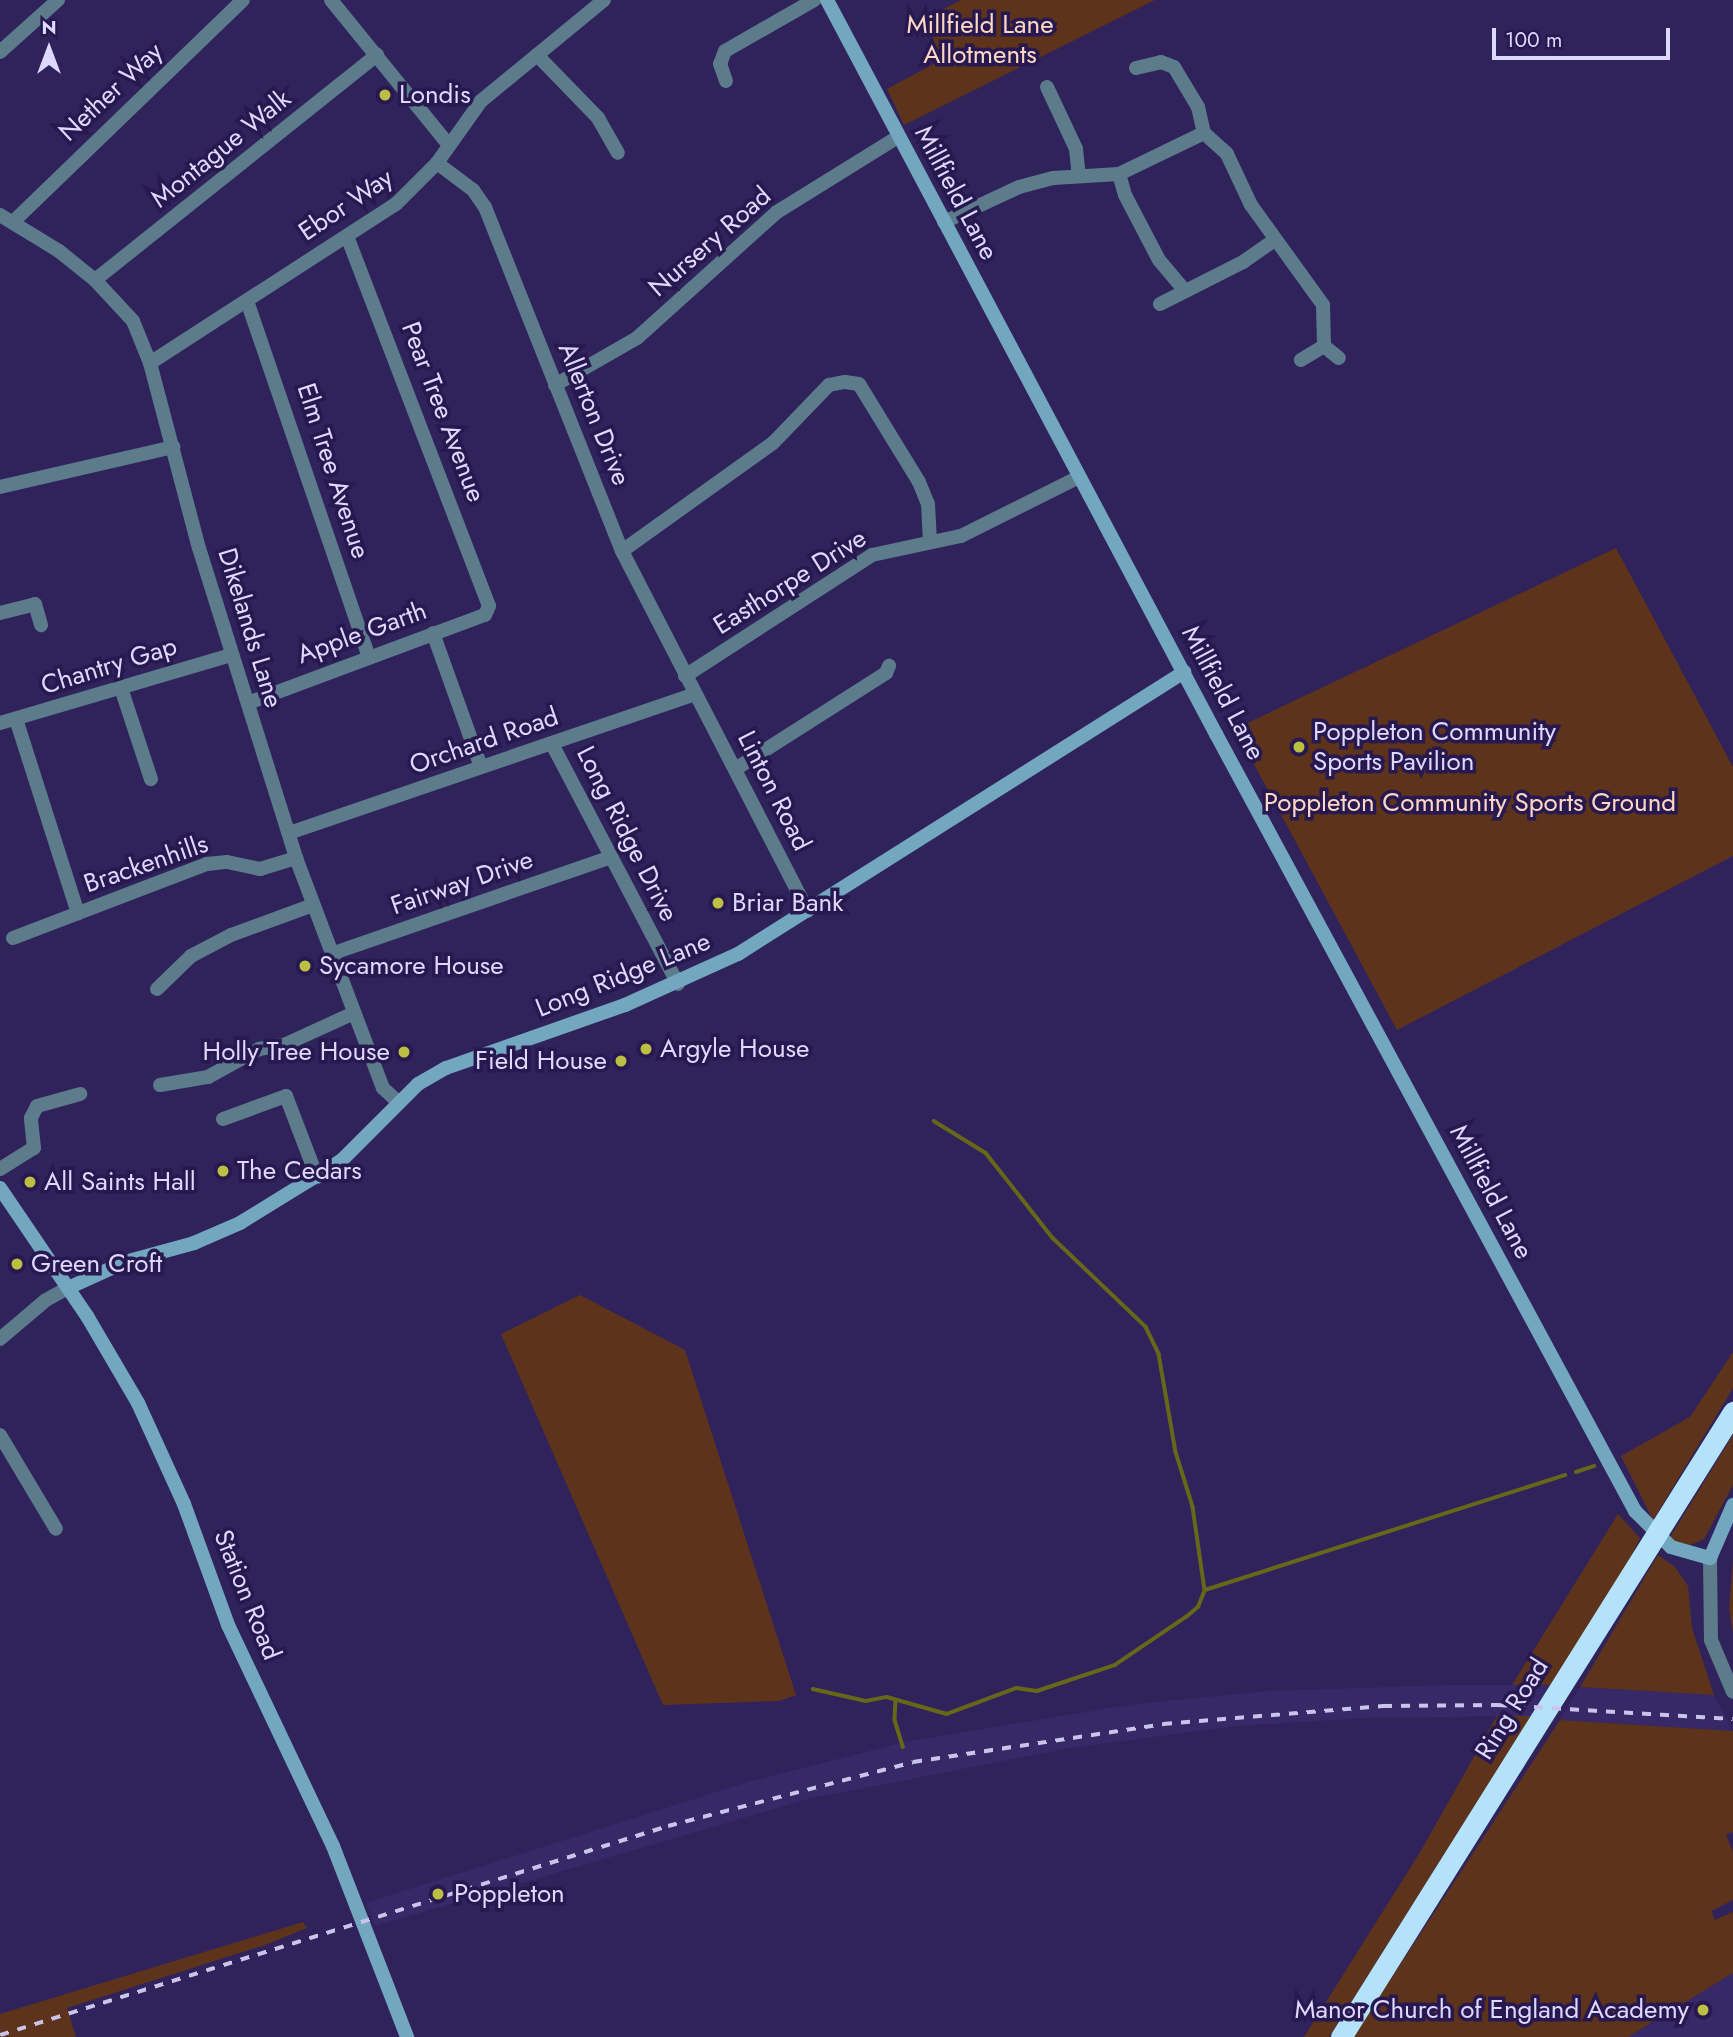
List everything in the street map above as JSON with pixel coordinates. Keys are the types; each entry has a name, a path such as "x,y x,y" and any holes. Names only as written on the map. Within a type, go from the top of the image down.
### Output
{"highway":[{"name":"Ring Road","path":"1341,2037 1733,1412"}],"street":[{"path":"2,46 58,0"},
{"name":"Nether Way","path":"15,220 243,0"},
{"path":"331,0 448,144"},
{"name":"Ebor Way","path":"150,363 396,204 437,163 481,101 604,0"},
{"path":"726,81 720,64 725,51 814,0"},
{"name":"Millfield Lane","path":"827,0 1079,477 1635,1511 1671,1547 1710,1558"},
{"name":"Montague Walk","path":"95,280 377,55"},
{"path":"537,55 598,118 618,153"},
{"path":"1136,68 1161,62 1174,67 1198,107 1204,133 1227,154 1275,240 1323,305 1324,345 1339,358"},
{"path":"1047,87 1076,149 1079,176"},
{"path":"944,222 1019,187 1079,176 1119,174 1204,133"},
{"name":"Nursery Road","path":"555,385 636,338 777,212 898,136"},
{"name":"Allerton Drive","path":"437,163 473,190 485,207 622,551 695,694"},
{"path":"1119,174 1125,195 1159,260 1183,289"},
{"name":"Dikelands Lane","path":"0,215 15,220 95,280 133,321 150,363 231,655 296,858 383,1088 398,1102"},
{"name":"Pear Tree Avenue","path":"347,236 489,606"},
{"path":"1160,304 1183,289 1243,262 1275,240"},
{"name":"Elm Tree Avenue","path":"247,301 369,658"},
{"path":"1301,360 1324,345"},
{"path":"622,551 774,443 829,385 845,382 859,384 919,482 928,504 930,542"},
{"path":"0,488 173,447"},
{"name":"Easthorpe Drive","path":"685,676 872,555 961,536 1079,477"},
{"path":"0,613 35,604 41,625"},
{"name":"Apple Garth","path":"248,703 485,615 489,606"},
{"path":"433,634 481,766"},
{"name":"Chantry Gap","path":"0,723 231,655"},
{"path":"737,768 886,673 889,666"},
{"name":"Long Ridge Lane","path":"68,1288 125,1262 194,1243 240,1223 342,1160 398,1102 446,1068 678,984 808,911 1184,672"},
{"path":"121,688 151,779"},
{"name":"Orchard Road","path":"289,833 695,694"},
{"name":"Linton Road","path":"695,694 737,768 808,911"},
{"path":"16,719 78,913"},
{"name":"Long Ridge Drive","path":"552,744 609,858 678,984"},
{"name":"Brackenhills","path":"13,938 207,864 227,862 260,869 296,858"},
{"name":"Fairway Drive","path":"331,954 609,858"},
{"path":"157,989 191,956 221,940 313,905"},
{"path":"160,1085 208,1077 259,1049 286,1044 354,1013"},
{"path":"0,1169 34,1148 31,1118 37,1106 80,1094"},
{"path":"223,1119 286,1096 317,1177"},
{"name":"Station Road","path":"1,1189 68,1288 138,1403 162,1455 228,1625 334,1846 407,2037"},
{"path":"0,1339 46,1300 68,1288"},
{"path":"0,1435 56,1529"},
{"path":"1733,1505 1710,1558 1711,1640 1733,1692"}],"shaded area":[{"path":"1445,1685 1552,1685 1531,1716 1365,1718 1236,1726 1070,1748 808,1799 375,1926 366,1903 751,1781 905,1742 1135,1704 1269,1691"},
{"path":"1580,1687 1714,1695 1733,1731 1560,1720"},
{"name":"Manor Church of England Academy","path":"1733,1973 1733,2037 1628,2037 1686,2002"}],"green space":[{"name":"Millfield Lane Allotments","path":"961,0 1155,0 904,125 887,89 943,59 922,20"},
{"name":"Poppleton Community Sports Ground","path":"1616,548 1733,767 1733,856 1397,1030 1235,729"},
{"path":"580,1295 685,1350 796,1695 779,1701 663,1705 501,1334"},
{"path":"1733,1352 1733,1388 1653,1520 1621,1456 1690,1417"},
{"path":"1733,1435 1733,1485 1704,1539 1686,1547 1669,1539"},
{"path":"1618,1514 1640,1538 1626,1567 1552,1685 1512,1685"},
{"path":"1658,1555 1675,1567 1688,1586 1692,1628 1714,1695 1580,1687"},
{"path":"1733,1558 1733,1633 1729,1609"},
{"path":"1497,1716 1531,1716 1329,2037 1304,2037 1419,1854"},
{"path":"1560,1720 1733,1731 1733,1832 1726,1835 1733,1852 1733,1900 1711,1911 1715,1920 1733,1912 1733,1973 1628,2037 1353,2037"},
{"path":"303,1922 307,1928 265,1945 67,2008 76,2037 0,2037 0,2014"}],"waterway":[{"path":"934,1121 986,1153 1053,1238 1146,1327 1159,1354 1176,1452 1193,1507 1205,1590"},
{"path":"1576,1472 1594,1466"},
{"path":"813,1689 866,1701 887,1697 947,1714 1016,1688 1037,1691 1115,1665 1186,1617 1198,1607 1205,1590 1565,1475"},
{"path":"896,1700 895,1720 903,1747"}],"railway":[{"path":"0,2035 668,1826 913,1762 1163,1724 1383,1706 1498,1705 1733,1719"}],"place":[{"name":"Londis","path":"385,95"},
{"name":"Poppleton Community Sports Pavilion","path":"1299,747"},
{"name":"Briar Bank","path":"718,903"},
{"name":"Sycamore House","path":"305,966"},
{"name":"Argyle House","path":"646,1049"},
{"name":"Holly Tree House","path":"404,1052"},
{"name":"Field House","path":"621,1061"},
{"name":"The Cedars","path":"223,1171"},
{"name":"All Saints Hall","path":"30,1182"},
{"name":"Green Croft","path":"17,1264"},
{"name":"Poppleton","path":"438,1894"},
{"name":"Manor Church of England Academy","path":"1703,2010"}]}
